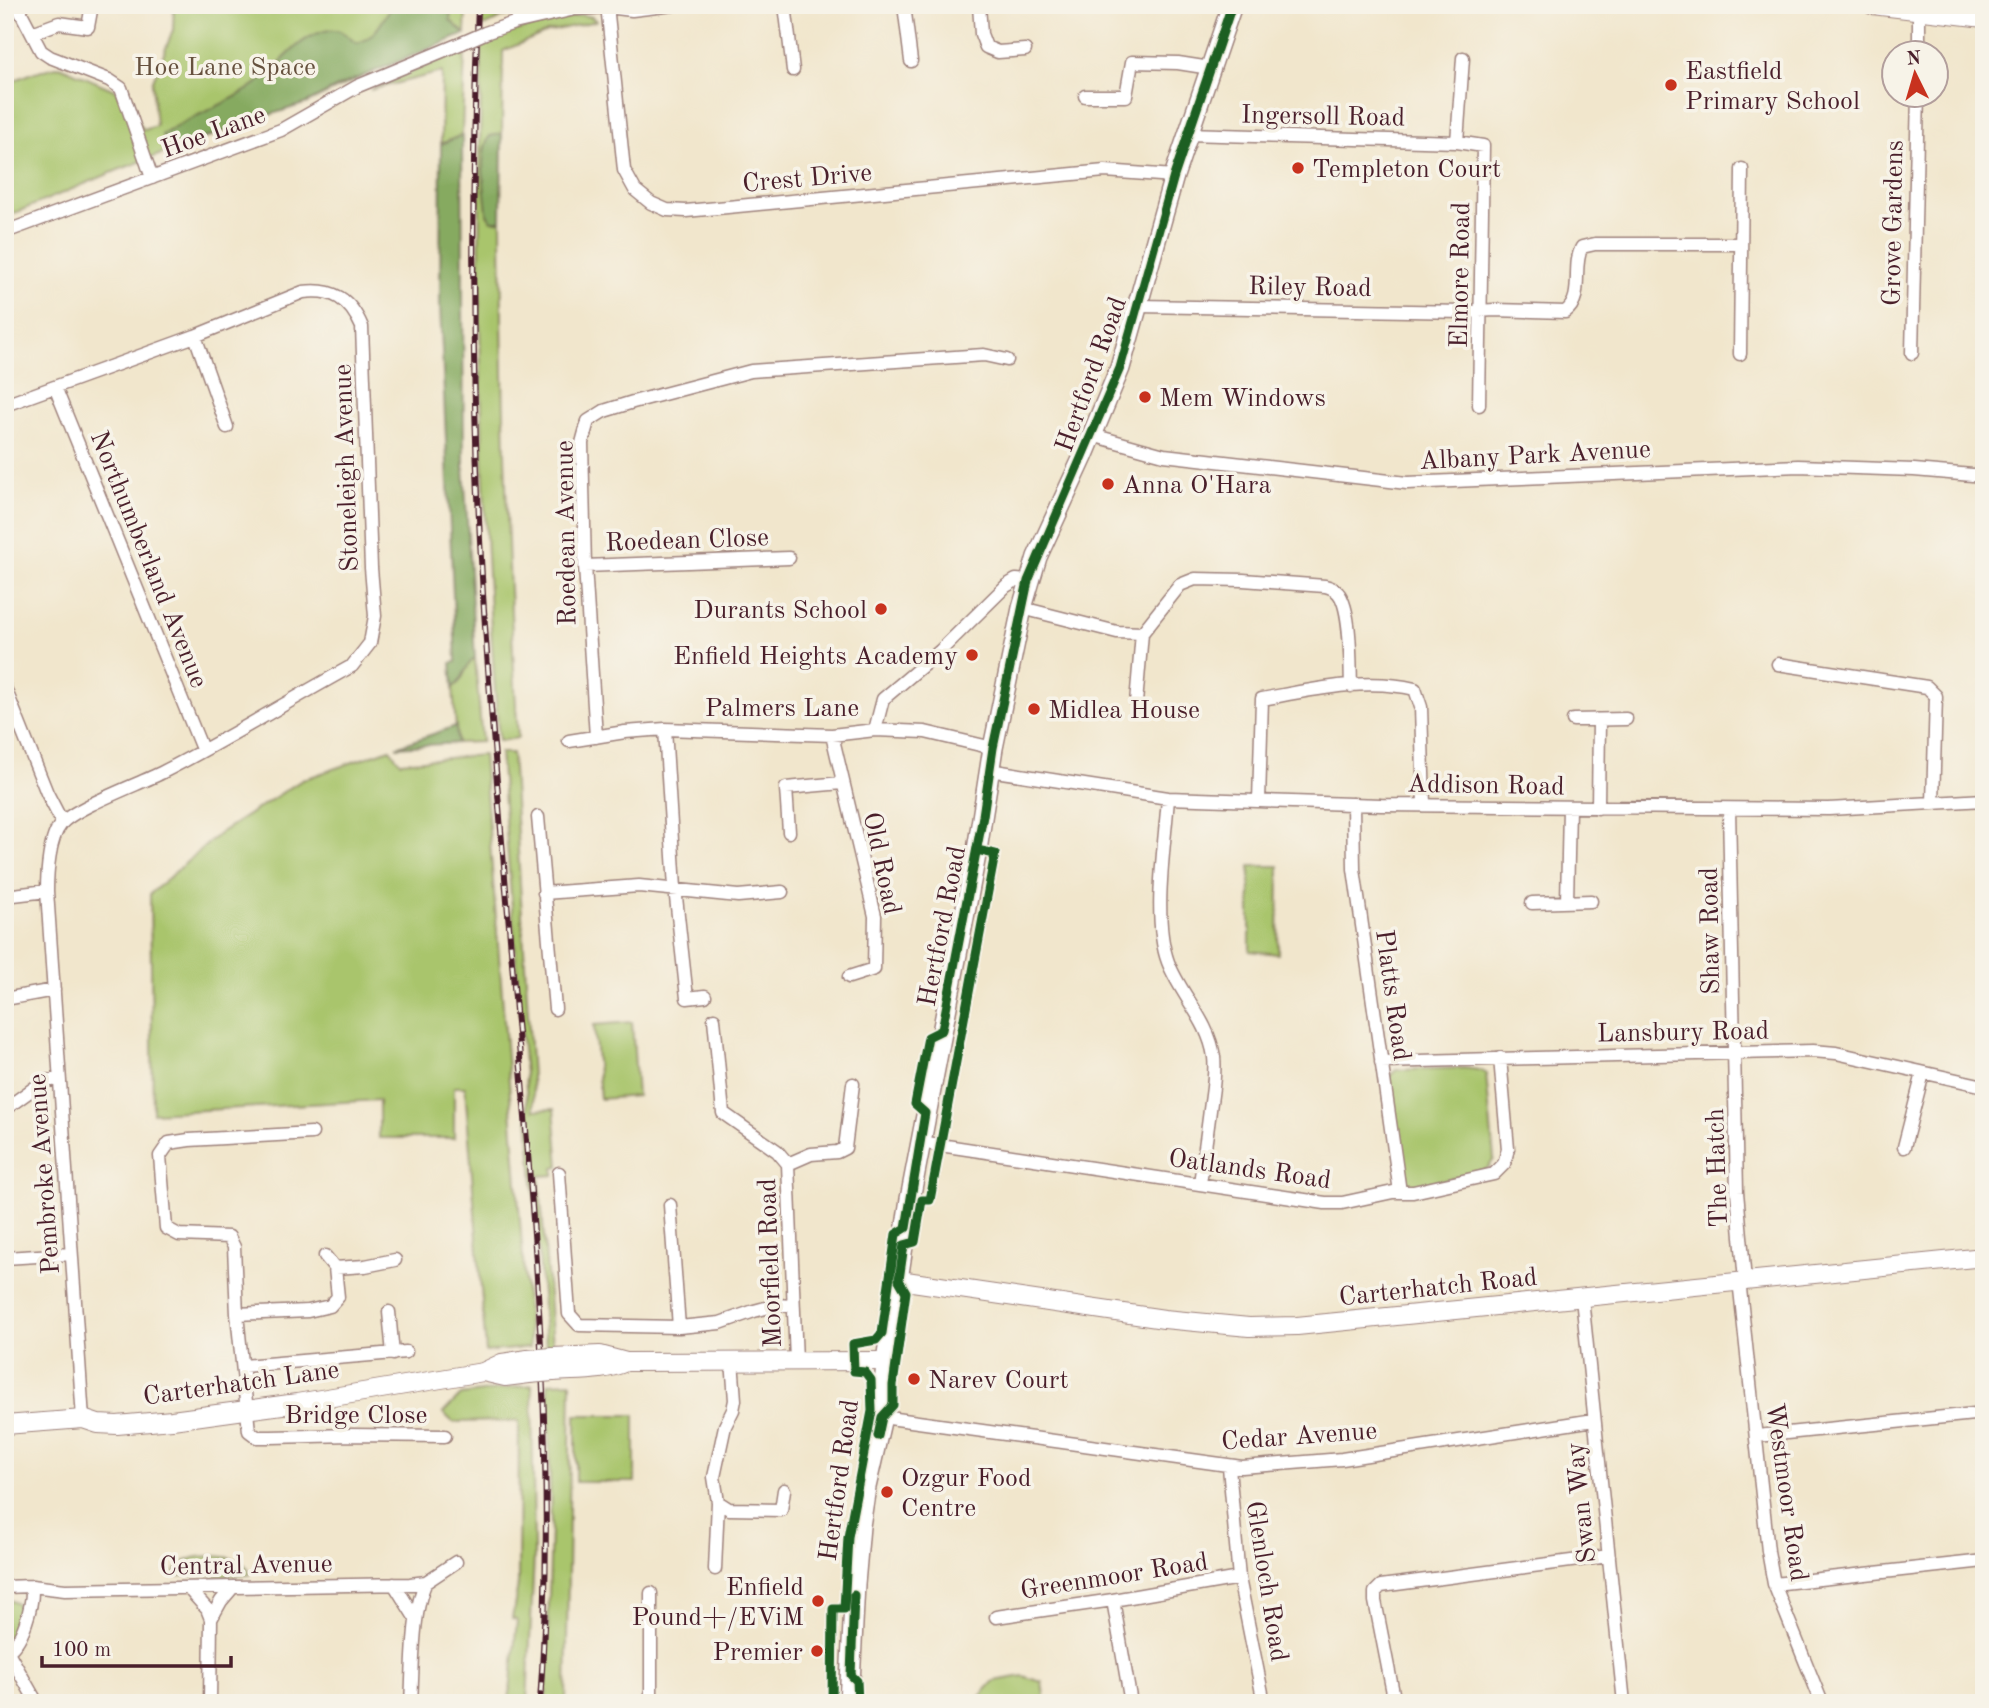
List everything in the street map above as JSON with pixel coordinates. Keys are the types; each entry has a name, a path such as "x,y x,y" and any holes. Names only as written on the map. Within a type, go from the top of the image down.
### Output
{"main road":[{"name":"Hertford Road","path":"849,1703 858,1544 866,1487 883,1417 886,1361 920,1142 977,850 993,748 1028,581 1120,368 1174,176 1232,5"}],"street":[{"path":"17,5 41,51 109,80 121,88 152,178"},
{"path":"32,33 59,23 88,27 92,5"},
{"name":"Hoe Lane","path":"5,232 281,130 358,86 485,33 537,16 575,9 608,6 632,10 673,5"},
{"path":"785,5 793,70"},
{"path":"904,5 911,61"},
{"path":"979,5 981,34 986,47 998,52 1025,50"},
{"path":"1872,5 1984,18"},
{"name":"Crest Drive","path":"608,6 624,170 641,196 667,210 686,211 1105,171 1174,176"},
{"path":"1919,12 1919,38"},
{"path":"1457,142 1463,58"},
{"path":"1085,96 1126,96 1132,62 1178,63 1210,68"},
{"name":"Grove Gardens","path":"1912,353 1918,108"},
{"name":"Ingersoll Road","path":"1187,134 1457,142 1483,146"},
{"name":"Elmore Road","path":"1479,405 1483,146"},
{"path":"1740,354 1742,169"},
{"name":"Riley Road","path":"1139,306 1565,312 1575,299 1577,256 1582,247 1595,244 1741,244"},
{"name":"Stoneleigh Avenue","path":"5,405 195,336 303,292 319,290 333,294 354,308 362,327 370,568 375,616 370,643 352,666 163,772 77,812 62,822"},
{"path":"195,336 227,427"},
{"name":"Roedean Avenue","path":"596,737 585,566 582,443 588,421 604,411 751,371 984,355 1007,360"},
{"name":"Northumberland Avenue","path":"55,387 202,749"},
{"name":"Albany Park Avenue","path":"1092,435 1164,455 1407,483 1798,466 1914,470 1984,476"},
{"name":"Roedean Close","path":"585,566 789,558"},
{"path":"1136,703 1142,633 1180,585 1195,579 1325,586 1337,591 1344,603 1349,637 1351,686"},
{"path":"875,730 883,699 940,650 1006,586 1016,580 1028,581"},
{"path":"1022,608 1117,632 1142,633"},
{"path":"1777,664 1927,687 1936,696 1933,803"},
{"path":"1259,801 1262,699 1351,686 1394,684 1415,689 1421,707 1424,805"},
{"path":"5,688 47,793 62,822"},
{"path":"1573,720 1626,719"},
{"path":"1598,808 1599,720"},
{"path":"666,729 675,888 687,998 705,996"},
{"name":"Palmers Lane","path":"569,741 666,729 832,735 875,730 925,732 993,748"},
{"name":"Old Road","path":"832,735 876,916 874,969 849,977"},
{"name":"Addison Road","path":"989,770 1168,797 1353,804 1829,809 1984,800"},
{"name":"Old Road","path":"789,832 786,788 842,783"},
{"path":"1168,797 1161,930 1171,970 1202,1020 1214,1056 1214,1078 1200,1184"},
{"name":"Platts Road","path":"1353,804 1353,869 1400,1192"},
{"path":"1567,902 1569,808"},
{"name":"Shaw Road","path":"1729,809 1734,1053"},
{"path":"538,817 555,1009"},
{"name":"Pembroke Avenue","path":"62,822 56,831 51,849 47,891 83,1419"},
{"path":"544,893 639,886 738,896 782,892"},
{"path":"5,896 47,891"},
{"path":"1532,903 1591,901"},
{"path":"5,999 54,990"},
{"name":"Moorfield Road","path":"714,1019 718,1116 777,1151 788,1164 796,1361"},
{"name":"The Hatch","path":"1734,1053 1737,1192 1745,1281"},
{"name":"Lansbury Road","path":"1381,1062 1836,1053 1984,1086"},
{"name":"Oatlands Road","path":"920,1142 1325,1203 1342,1203 1413,1192 1494,1174 1504,1164 1508,1149 1500,1058"},
{"path":"1905,1147 1923,1073"},
{"path":"5,1109 44,1081 60,1079"},
{"name":"Moorfield Road","path":"788,1164 811,1154 837,1152 845,1148 853,1084"},
{"path":"246,1410 234,1247 229,1237 179,1235 166,1228 160,1156 169,1143 312,1133"},
{"path":"559,1173 569,1314 579,1325 679,1327 720,1324 754,1311 792,1306"},
{"path":"670,1205 679,1327"},
{"path":"5,1258 70,1254"},
{"path":"237,1314 308,1311 330,1306 338,1297 335,1268 326,1256"},
{"name":"Carterhatch Road","path":"899,1280 1164,1319 1249,1327 1339,1323 1984,1257"},
{"path":"335,1268 395,1260"},
{"name":"Westmoor Road","path":"1745,1281 1740,1289 1768,1551 1774,1584 1822,1703"},
{"name":"Swan Way","path":"1582,1298 1624,1703"},
{"name":"Carterhatch Lane","path":"243,1366 399,1353 389,1312"},
{"name":"Carterhatch Lane","path":"5,1425 83,1419 99,1424 117,1425 246,1410 483,1372 502,1363 528,1367 600,1355 626,1362 886,1361"},
{"path":"715,1569 718,1502 715,1477 725,1426 735,1401 732,1360"},
{"name":"Bridge Close","path":"246,1410 249,1431 257,1437 445,1436"},
{"path":"1757,1436 1984,1413"},
{"name":"Cedar Avenue","path":"883,1417 1229,1466 1342,1459 1594,1420"},
{"name":"Glenloch Road","path":"1229,1466 1240,1578 1264,1703"},
{"path":"718,1502 729,1509 781,1510 784,1490"},
{"path":"1395,1703 1375,1601 1375,1592 1381,1586 1609,1556"},
{"path":"1774,1584 1984,1561"},
{"path":"411,1703 416,1619 420,1598 426,1583 456,1562"},
{"name":"Greenmoor Road","path":"996,1617 1240,1578"},
{"name":"Central Avenue","path":"5,1587 32,1586 65,1590 426,1583"},
{"path":"394,1584 416,1619"},
{"path":"32,1586 30,1611 16,1643 7,1652 37,1703"},
{"path":"211,1619 233,1587"},
{"path":"188,1588 207,1609 211,1619 210,1703"},
{"path":"651,1593 651,1703"},
{"path":"1113,1600 1131,1703"}],"green space":[{"name":"Hoe Lane Space","path":"174,5 444,5 366,75 307,103 118,170 5,217 5,84 60,66 117,91 144,130 156,126 152,83 173,30"},
{"path":"392,5 451,5 450,20 465,34 339,86 307,103 170,151 162,135 244,92 303,41 319,33 337,30 356,43 362,41 377,28"},
{"path":"451,5 466,5 465,34 450,21"},
{"path":"483,5 552,5 503,17 482,27"},
{"path":"581,15 592,17 596,21 547,32 503,51 502,134 490,136 487,214 492,221 501,221 506,480 518,738 499,741 487,566 481,392 479,217 482,42 509,32"},
{"path":"465,49 462,135 441,144 442,72 370,90"},
{"path":"502,134 501,221 492,221 487,214 484,152 490,136"},
{"path":"462,135 464,466 475,658 453,687 451,663 456,662 440,306 441,144"},
{"path":"475,658 482,742 457,743 453,687"},
{"path":"456,726 457,743 396,747"},
{"path":"390,749 400,762 483,755 530,1347 486,1352 465,1087 454,1087 454,1138 379,1138 379,1100 153,1113 150,894 220,833 302,780"},
{"path":"500,753 512,753 534,1110 554,1109 559,1167 554,1168 554,1175 539,1176 553,1345 546,1346"},
{"path":"1250,866 1279,866 1278,954 1250,951"},
{"path":"632,1022 637,1096 600,1099 594,1025"},
{"path":"1464,1068 1486,1074 1494,1159 1487,1169 1409,1187 1402,1183 1387,1079 1396,1070"},
{"path":"571,1382 566,1703 546,1703 551,1525 548,1383"},
{"path":"532,1385 534,1557 527,1703 509,1703 517,1620 512,1619 518,1584 519,1421 453,1422 443,1413 461,1395"},
{"path":"576,1415 635,1415 635,1482 576,1482"},
{"path":"215,1556 241,1562 250,1575 174,1576 176,1570 185,1562"},
{"path":"5,1599 19,1606 21,1619 15,1633 5,1645"},
{"path":"1023,1676 1042,1682 1045,1703 974,1703 994,1681"}],"railway":[{"path":"478,5 473,220 476,434 487,658 538,1302 546,1502 540,1703"}],"cycle path":[{"path":"832,1703 833,1609 844,1609 848,1537 872,1411 871,1380 865,1372 854,1371 853,1344 876,1340 882,1333 896,1234 906,1228 925,1113 915,1104 928,1037 942,1030 983,816 993,748 1028,581 1120,368 1174,176 1232,5"},
{"path":"878,1436 882,1417 893,1405 893,1385 906,1292 899,1280 904,1245 915,1242 922,1200 930,1200 995,854 977,850"},
{"path":"854,1595 851,1675 857,1681 858,1703"}],"place":[{"name":"Eastfield Primary School","path":"1671,85"},
{"name":"Templeton Court","path":"1298,168"},
{"name":"Mem Windows","path":"1145,397"},
{"name":"Anna O'Hara","path":"1108,484"},
{"name":"Durants School","path":"881,609"},
{"name":"Enfield Heights Academy","path":"972,655"},
{"name":"Midlea House","path":"1034,709"},
{"name":"Narev Court","path":"914,1379"},
{"name":"Ozgur Food Centre","path":"887,1492"},
{"name":"Enfield Pound+/EViM","path":"818,1601"},
{"name":"Premier","path":"817,1651"}]}
